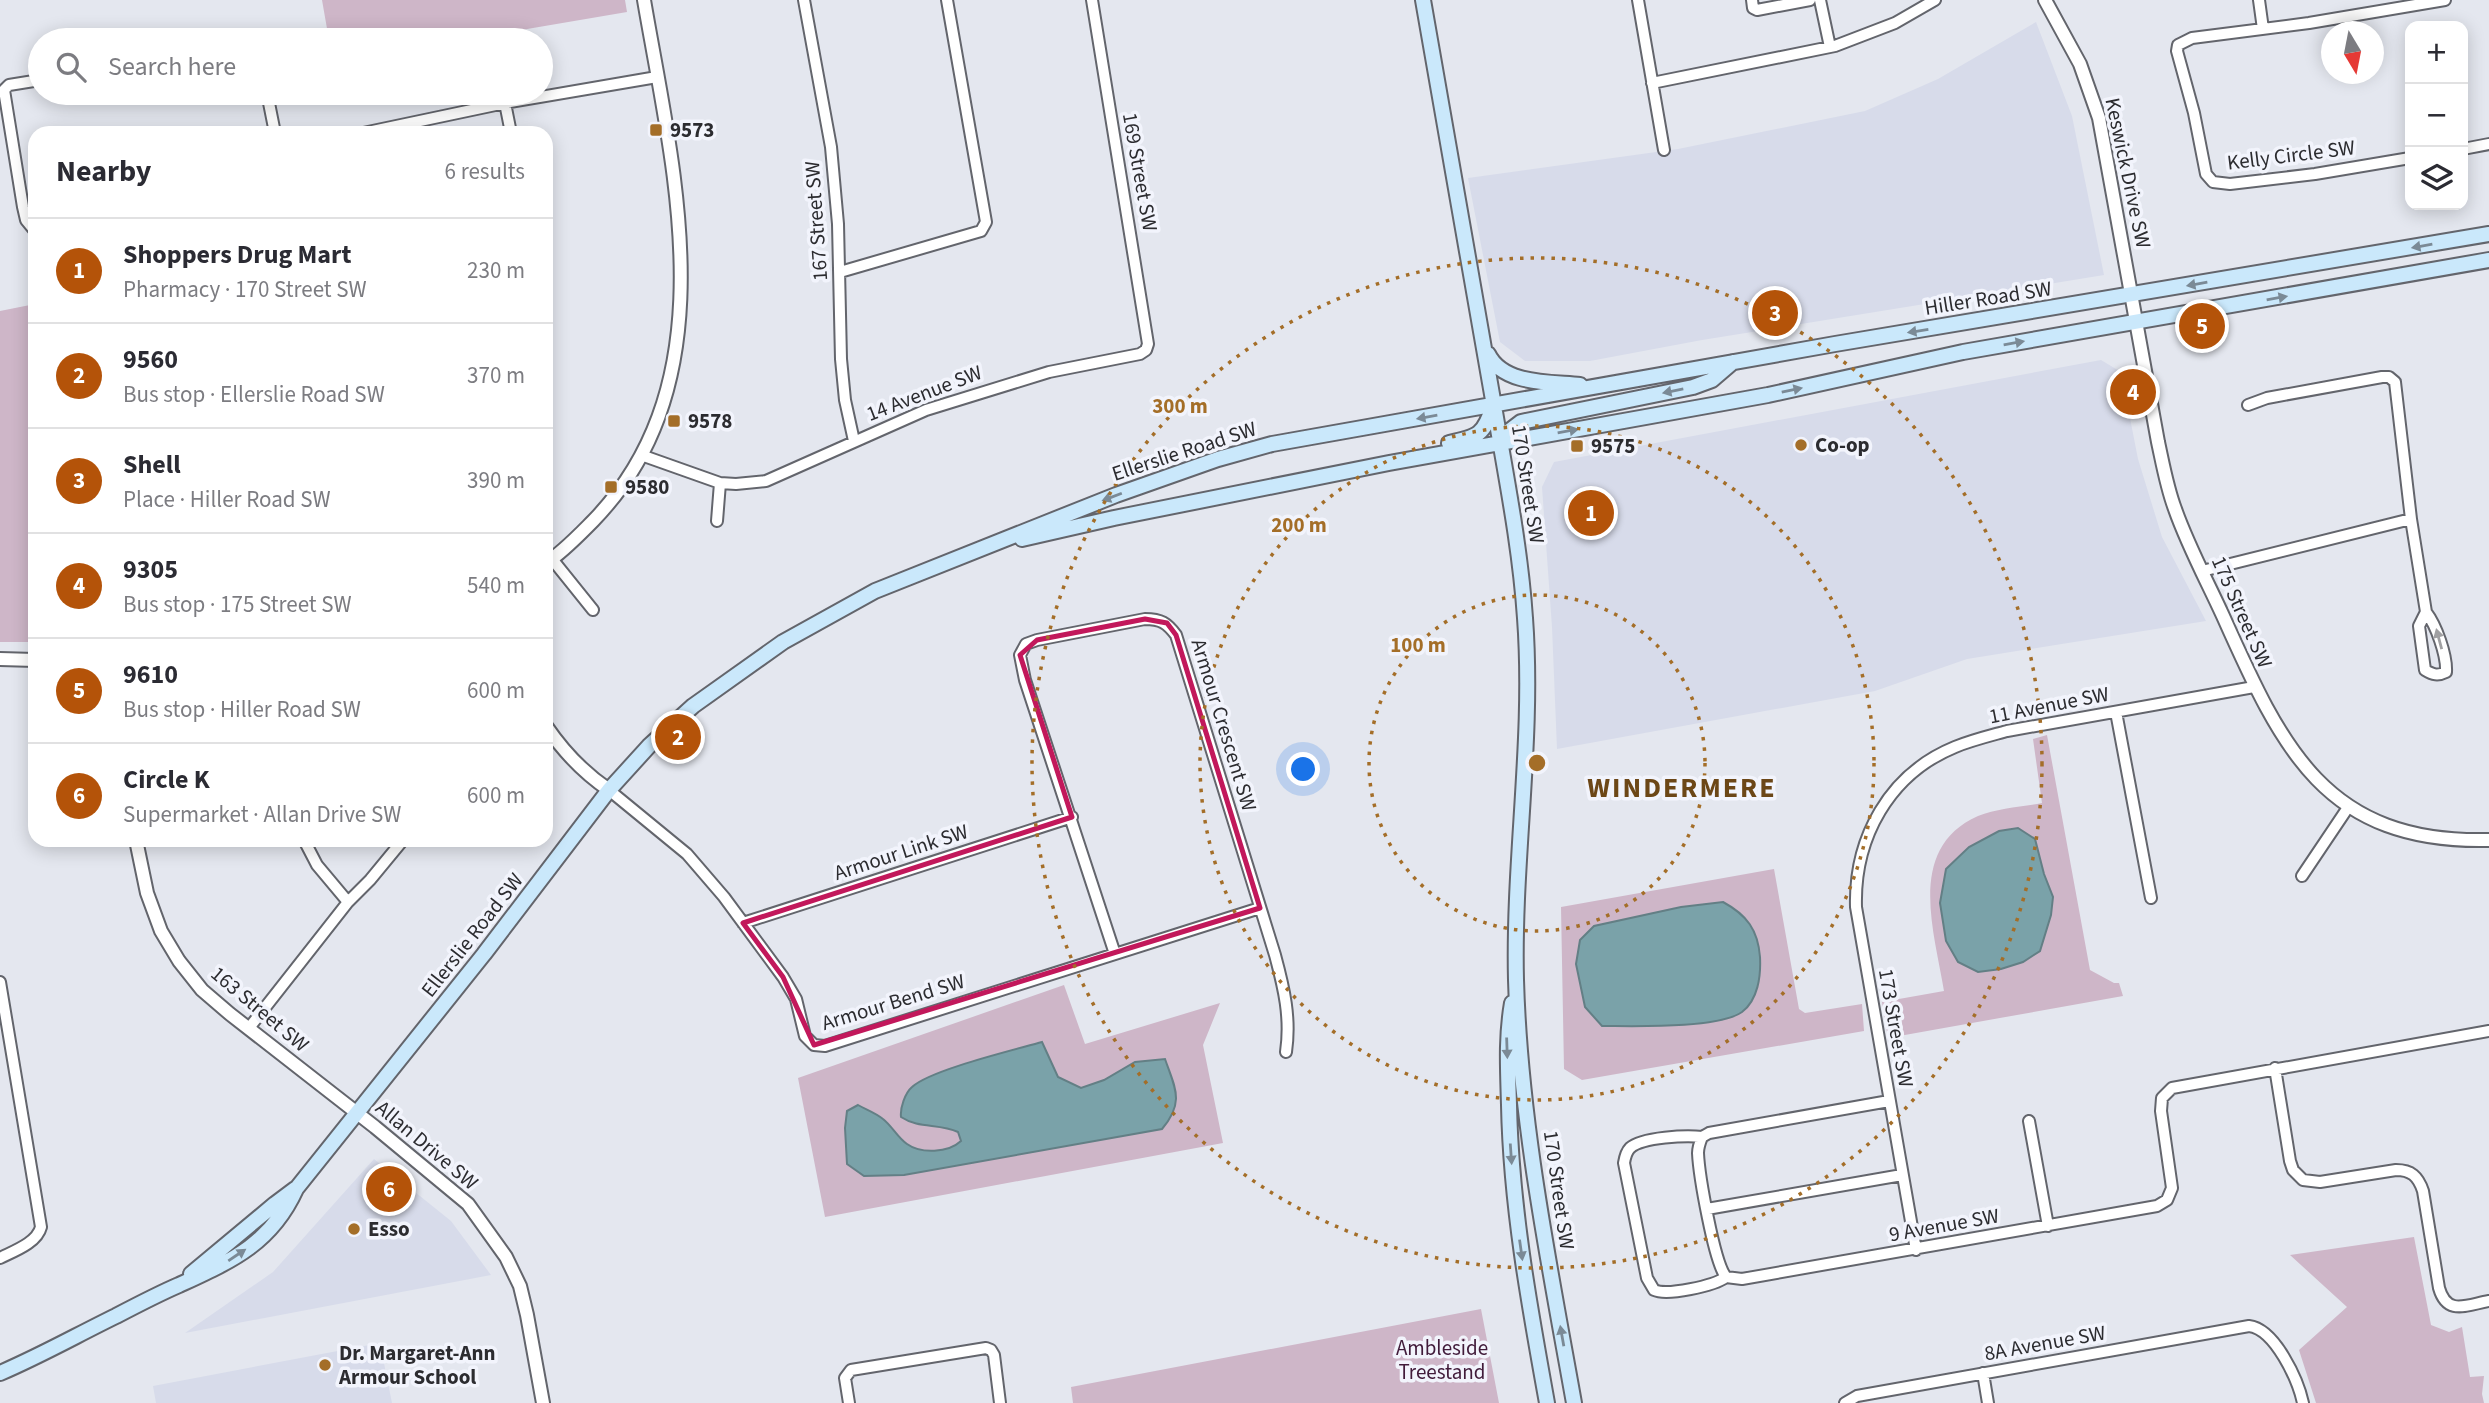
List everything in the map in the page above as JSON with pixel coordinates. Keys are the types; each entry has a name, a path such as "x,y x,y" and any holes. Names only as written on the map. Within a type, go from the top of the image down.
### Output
{"main road":[{"name":"170 Street SW","path":"1423,0 1501,443 1520,567 1526,656 1525,758 1518,877 1516,981 1523,1077 1536,1185 1574,1403"},
{"name":"Hiller Road SW","path":"1494,404 2489,234"},
{"path":"1501,443 1768,395 1963,352 2489,260"},
{"path":"1483,342 1489,357 1502,371 1528,379 1599,387"},
{"path":"1501,443 1504,435 1521,422 1693,387 1713,380 1734,362"},
{"path":"1250,491 1283,475 1472,438 1482,431 1494,404"},
{"name":"Ellerslie Road SW","path":"0,1373 177,1286 275,1203 296,1189 493,943 609,790 649,746 694,706 783,642 874,591 1116,495 1218,459 1272,444 1494,404"},
{"name":"Ellerslie Road SW","path":"977,550 1250,491 1501,443"},
{"name":"170 Street SW","path":"1516,981 1507,1036 1511,1159 1522,1253 1547,1403"}],"street":[{"path":"553,557 608,505 641,455 669,384 677,342 680,308 679,206 644,0"},
{"name":"167 Street SW","path":"804,0 831,147 838,224 841,359 845,400 854,441"},
{"path":"840,272 981,231 986,222 947,0"},
{"name":"169 Street SW","path":"1092,0 1140,283 1148,344 1146,350"},
{"path":"1638,0 1664,150"},
{"path":"1752,0 1756,10 1810,0"},
{"path":"1820,0 1830,47"},
{"path":"1652,83 1830,47 1879,31 1935,0"},
{"name":"Keswick Drive SW","path":"2045,0 2080,64 2094,99 2105,142 2137,323"},
{"path":"2259,0 2263,29"},
{"name":"Kelly Circle SW","path":"2405,159 2230,184 2221,184 2210,179 2204,166 2192,101 2177,57 2178,45 2192,38 2335,19 2445,0"},
{"path":"553,95 657,77"},
{"path":"28,82 9,85 4,90 23,207 28,223"},
{"path":"269,105 274,126"},
{"path":"396,126 496,105"},
{"path":"505,105 509,126"},
{"path":"2468,148 2489,144"},
{"name":"175 Street SW","path":"2137,323 2169,491 2186,537 2255,687 2293,751 2327,791 2388,827 2428,837 2489,840"},
{"name":"14 Avenue SW","path":"641,455 720,483 766,481 926,410 997,386 1049,372 1140,354 1146,350"},
{"path":"2248,405 2267,398 2389,377 2395,382 2411,519 2426,612 2435,624 2447,665 2446,672 2441,675 2425,670 2418,626 2426,612"},
{"path":"717,522 720,483"},
{"path":"2202,571 2411,519"},
{"path":"553,565 593,610"},
{"name":"Armour Crescent SW","path":"1115,954 1025,680 1020,655 1026,644 1037,640 1145,619 1158,619 1167,623 1176,635 1275,955 1287,1006 1289,1030 1286,1052"},
{"path":"0,659 28,660"},
{"name":"11 Avenue SW","path":"1876,815 1889,797 1916,770 1954,747 2007,731 2255,687"},
{"path":"2116,712 2151,898"},
{"path":"553,736 591,778 609,790"},
{"name":"Armour Bend SW","path":"609,790 687,854 743,923 796,999 805,1036 814,1045 825,1046 1260,908"},
{"path":"2302,876 2349,806"},
{"name":"173 Street SW","path":"1876,815 1860,858 1856,907 1916,1250"},
{"name":"Armour Link SW","path":"743,923 1072,817"},
{"name":"163 Street SW","path":"137,847 153,914 168,945 202,990 356,1111"},
{"path":"308,847 317,865 348,902"},
{"path":"249,1028 348,902 397,847"},
{"path":"0,982 41,1218 40,1232 23,1247 0,1258"},
{"path":"2489,1031 2275,1068 2293,1170 2304,1180 2320,1182 2396,1170 2404,1170 2416,1176 2423,1191 2441,1296 2449,1306 2458,1307 2489,1301"},
{"name":"9 Avenue SW","path":"1702,1137 1685,1135 1636,1144 1625,1154 1624,1163 1647,1278 1654,1290 1660,1293 1719,1282 1726,1277 1742,1279 2151,1208 2167,1200 2173,1182 2161,1111 2162,1098 2166,1093 2178,1086 2275,1068"},
{"path":"1726,1277 1716,1259 1707,1209 1698,1153 1702,1137 1709,1133 1889,1101"},
{"name":"Allan Drive SW","path":"356,1111 468,1204 506,1257 520,1286 526,1308 543,1403"},
{"path":"2029,1121 2048,1226"},
{"path":"1707,1209 1902,1175"},
{"name":"8A Avenue SW","path":"1845,1403 1857,1396 2253,1326 2264,1334 2294,1372 2303,1403"},
{"path":"849,1403 845,1378 851,1370 986,1348 994,1355 1000,1403"},
{"path":"1983,1373 1988,1403"}],"highlighted area":[{"path":"1145,619 1167,623 1176,635 1260,908 814,1045 783,977 743,923 1072,817 1020,655 1037,640"}],"shaded area":[{"path":"2036,22 2072,116 2104,275 1702,340 1590,361 1525,361 1500,342 1468,178 1678,149 1865,111 1938,79"},
{"path":"2101,360 2121,372 2138,459 2162,537 2206,621 1967,659 1875,691 1557,749 1542,487 1554,462"},
{"path":"374,1159 451,1221 491,1275 185,1333 273,1272"},
{"name":"Dr. Margaret-Ann Armour School","path":"380,1343 392,1403 156,1403 153,1386"}],"green space":[{"path":"322,0 625,0 627,12 533,28 327,28"},
{"path":"28,305 28,642 0,642 0,311"},
{"path":"2047,735 2090,970 2119,983 2123,996 1888,1038 1882,1002 1944,991 1931,917 1930,893 1933,869 1941,848 1955,830 1978,816 2001,809 2042,803 2033,739"},
{"path":"1774,869 1799,1009 1805,1013 1862,1004 1864,1031 1582,1080 1564,1069 1561,907"},
{"path":"1064,985 1085,1044 1220,1003 1203,1045 1223,1143 825,1217 798,1078"},
{"path":"2414,1237 2431,1325 2449,1332 2462,1327 2470,1377 2484,1376 2484,1403 2316,1403 2299,1350 2347,1307 2290,1255"},
{"name":"Ambleside Treestand","path":"1481,1309 1499,1403 1073,1403 1071,1387"}],"water":[{"path":"2018,828 2035,839 2053,897 2051,915 2040,951 2023,962 1978,972 1958,962 1946,941 1940,903 1946,869 1969,847 1999,831"},
{"path":"1723,902 1739,912 1750,924 1759,947 1759,980 1752,1001 1742,1012 1695,1024 1602,1026 1585,1007 1576,964 1580,940 1594,926 1681,907"},
{"path":"1042,1042 1058,1077 1081,1088 1104,1080 1135,1062 1165,1059 1176,1095 1174,1111 1162,1129 904,1175 864,1176 847,1164 847,1111 858,1105 874,1113 913,1147 927,1151 949,1148 961,1141 958,1132 915,1123 901,1117 901,1109 909,1090 954,1067"}],"place":[{"name":"9573","path":"656,130"},
{"name":"Shell","path":"1775,313"},
{"name":"9610","path":"2202,326"},
{"name":"9305","path":"2133,392"},
{"name":"9578","path":"674,421"},
{"name":"Co-op","path":"1801,445"},
{"name":"9575","path":"1577,446"},
{"name":"9580","path":"611,487"},
{"name":"Shoppers Drug Mart","path":"1591,513"},
{"name":"9560","path":"678,737"},
{"name":"Circle K","path":"389,1189"},
{"name":"Esso","path":"354,1229"},
{"name":"Dr. Margaret-Ann Armour School","path":"325,1365"}],"district":[{"name":"WINDERMERE","path":"1682,788"}]}
